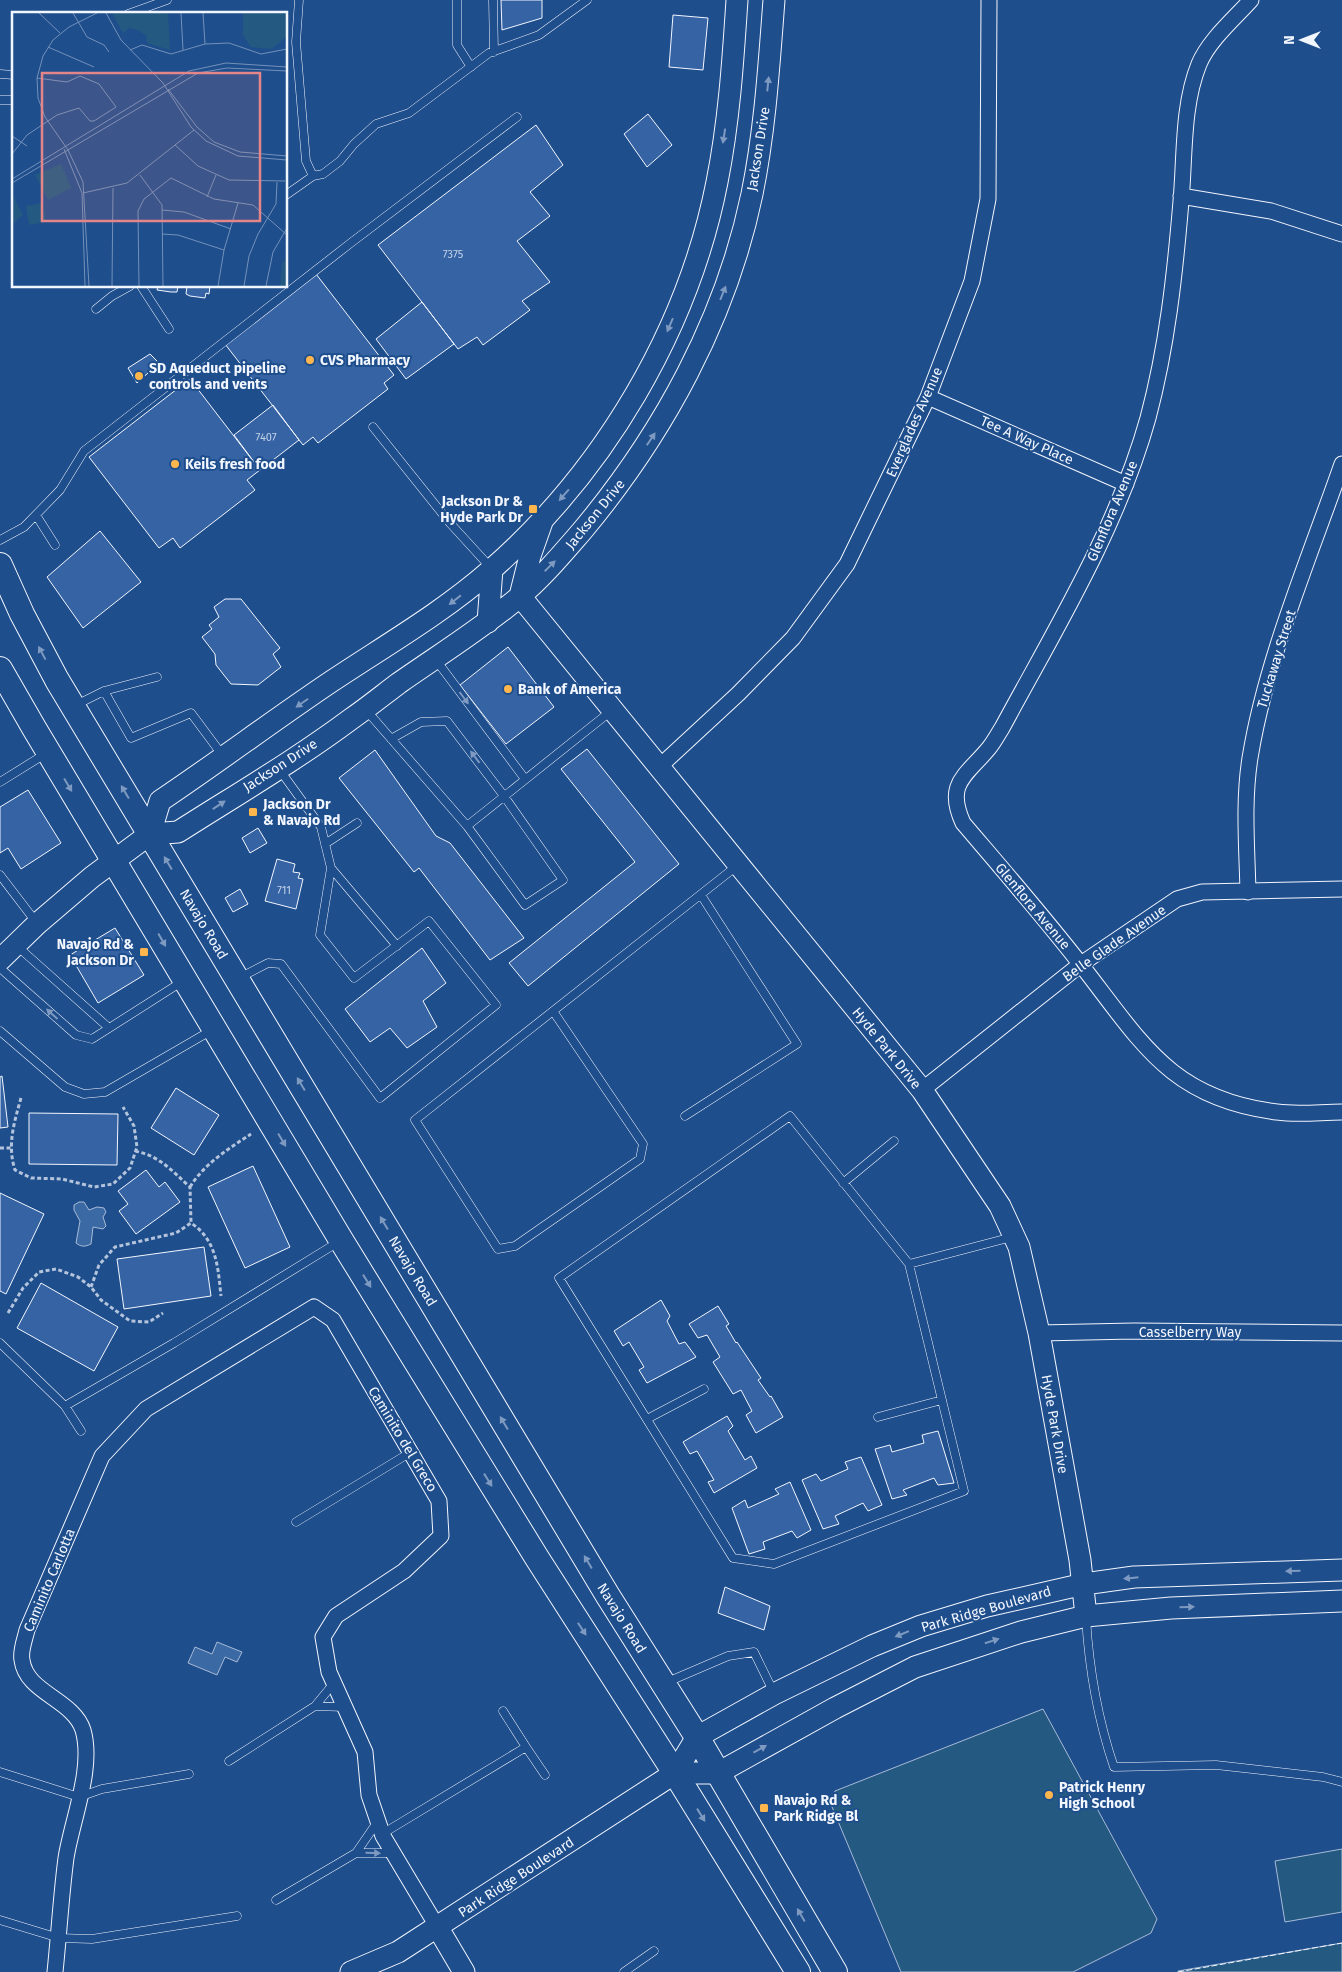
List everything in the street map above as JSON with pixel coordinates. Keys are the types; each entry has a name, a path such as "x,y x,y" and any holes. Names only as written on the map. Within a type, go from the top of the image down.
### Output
{"main road":[{"path":"0,960 37,924 150,834 160,801 331,682 452,602 492,569 543,519 586,470 624,414 665,337 685,290 701,242 717,184 728,105 737,0"},
{"name":"Jackson Drive","path":"150,834 178,832 365,709 434,658 488,622 520,596 562,555 615,491 662,422 700,348 728,280 751,197 762,141 774,0"},
{"path":"520,596 530,556 543,519"},
{"name":"Navajo Road","path":"0,565 22,614 73,707 663,1684 697,1737 835,1972"},
{"path":"488,622 492,569"},
{"name":"Hyde Park Drive","path":"520,596 658,768 922,1090 1000,1206 1019,1247 1039,1333 1084,1584 1086,1616"},
{"path":"0,669 341,1240 531,1550 675,1773 798,1972"},
{"name":"Park Ridge Boulevard","path":"351,1972 398,1952 438,1928 675,1773 697,1737 774,1694 872,1646 922,1626 987,1606 1084,1584 1139,1577 1342,1570"},
{"path":"675,1773 718,1773 915,1667 1021,1632 1086,1616 1171,1608 1342,1602"},
{"path":"438,1928 464,1972"}],"street":[{"name":"Everglades Avenue","path":"658,768 738,694 794,638 842,572 928,397 972,281 988,199 989,0"},
{"name":"Glenflora Avenue","path":"1251,0 1211,46 1199,64 1189,101 1173,297 1148,418 1126,484 1100,544 1002,728 989,748 963,775 956,790 957,808 963,823 1081,964 1144,1047 1168,1070 1192,1086 1252,1108 1279,1113 1342,1112"},
{"path":"1181,196 1271,211 1342,234"},
{"name":"Tee A Way Place","path":"928,397 1126,484"},
{"name":"Tuckaway Street","path":"1248,892 1247,801 1249,760 1264,689 1342,464"},
{"name":"Belle Glade Avenue","path":"922,1090 1081,964 1177,899 1202,892 1342,889"},
{"name":"Caminito del Greco","path":"314,1308 332,1320 439,1501 441,1536 404,1571 336,1616 323,1637 334,1683 365,1752 369,1795 380,1828 438,1928"},
{"name":"Caminito Carlotta","path":"56,1972 66,1857 80,1797 86,1753 82,1730 74,1714 28,1678 21,1660 27,1630 102,1456 146,1409 314,1308"},
{"name":"Casselberry Way","path":"1039,1333 1142,1331 1342,1333"}],"lane":[{"path":"134,12 167,0"},
{"path":"299,0 296,23 296,52 306,161 313,176"},
{"path":"457,0 457,45 471,67"},
{"path":"493,0 494,52"},
{"path":"288,194 313,176 323,174 340,161 354,144 376,124 409,113 494,52 539,35 587,0"},
{"path":"0,540 24,527 60,490 84,451 352,242 517,117"},
{"path":"96,309 112,296 126,288"},
{"path":"142,288 168,328"},
{"path":"373,427 449,522 492,569"},
{"path":"36,515 55,545"},
{"path":"434,658 525,780"},
{"path":"73,707 104,691 157,676"},
{"path":"104,691 131,738 191,713 224,757"},
{"path":"365,709 391,739 467,826 525,905 563,880 504,796 447,721 421,722 391,739"},
{"path":"467,826 612,710"},
{"path":"0,782 48,752"},
{"path":"238,979 268,963 281,964 380,1098 496,1005 429,922 354,978 320,935 331,868 321,827 277,767"},
{"path":"325,844 357,823"},
{"path":"553,1011 643,1144 640,1159 515,1246 498,1249 415,1120 553,1011 701,895 738,865"},
{"path":"331,868 397,946"},
{"path":"0,875 37,924"},
{"path":"685,1116 797,1044 701,895"},
{"path":"15,944 109,1028"},
{"path":"0,968 76,1035 92,1039 185,980"},
{"path":"0,1031 65,1087 84,1094 105,1092 215,1028"},
{"path":"790,1116 909,1264 964,1491 774,1564 733,1558 559,1278 790,1116"},
{"path":"844,1182 894,1141"},
{"path":"909,1264 1014,1237"},
{"path":"65,1406 174,1343 341,1240"},
{"path":"0,1343 65,1406 81,1431"},
{"path":"647,1419 704,1388"},
{"path":"878,1417 942,1400"},
{"path":"296,1522 411,1452"},
{"path":"1086,1616 1089,1654 1108,1748 1114,1767 1216,1766 1323,1777 1342,1782"},
{"path":"663,1684 728,1656 754,1652 774,1694"},
{"path":"229,1761 315,1706 334,1683"},
{"path":"315,1706 346,1707"},
{"path":"502,1711 545,1775"},
{"path":"276,1900 356,1852 380,1828 526,1746"},
{"path":"0,1772 80,1797 102,1789 189,1774"},
{"path":"356,1852 393,1853"},
{"path":"0,1920 59,1938 92,1939 237,1916"},
{"path":"624,1972 654,1951"}],"path":[{"path":"21,1098 12,1132 11,1148 15,1170 31,1178 62,1179 94,1187 113,1184 130,1168 137,1147 134,1126 124,1107"},
{"path":"192,1223 190,1188 197,1175 210,1163 251,1134"},
{"path":"0,1148 11,1148"},
{"path":"135,1151 150,1154 160,1160 190,1188"},
{"path":"91,1287 99,1265 116,1247 176,1233 192,1223"},
{"path":"192,1223 201,1229 213,1248 221,1296"},
{"path":"8,1313 23,1288 39,1272 56,1269 78,1277 91,1287 101,1300 130,1321 149,1322 163,1313"}],"shaded area":[{"path":"84,1202 89,1210 97,1207 104,1208 106,1212 103,1217 106,1226 103,1229 93,1227 91,1244 85,1246 76,1243 80,1221 74,1210 74,1205"},
{"path":"217,1642 242,1652 237,1662 225,1657 217,1675 188,1663 195,1647 212,1654"},
{"path":"1043,1709 1157,1919 1151,1933 1073,1972 901,1972 830,1802 835,1791"},
{"path":"1342,1849 1342,1912 1285,1922 1275,1861"},
{"path":"1342,1943 1342,1972 1178,1972 1178,1971"}],"building":[{"path":"501,0 542,0 542,18 502,30"},
{"path":"673,15 708,18 703,70 669,67"},
{"path":"648,114 672,145 647,167 624,134"},
{"path":"536,125 563,165 530,192 550,216 517,241 550,282 522,301 530,310 483,345 477,337 458,349 378,245"},
{"name":"CVS Pharmacy","path":"316,274 394,375 384,383 388,389 318,443 313,437 303,445 225,344"},
{"path":"158,288 178,288 177,292 157,290"},
{"path":"187,288 210,288 209,294 206,293 205,298 186,294"},
{"path":"422,302 454,344 406,379 376,339"},
{"name":"SD Aqueduct pipeline controls and vents","path":"150,354 159,363 137,383 128,368"},
{"name":"Keils fresh food","path":"190,379 260,470 247,480 255,490 180,548 173,538 159,548 89,457"},
{"path":"273,405 299,440 260,470 234,435"},
{"path":"100,531 141,582 83,628 47,577"},
{"path":"225,599 241,599 280,648 273,654 281,667 258,685 231,684 216,665 215,654 202,637 212,629 209,625 219,617 214,607"},
{"path":"508,647 554,707 506,744 460,685"},
{"path":"587,749 679,864 528,986 509,963 635,862 561,769"},
{"path":"375,750 436,836 450,843 524,938 490,960 419,868 414,872 339,778"},
{"path":"28,790 61,843 21,869 8,848 0,853 0,807"},
{"path":"258,828 267,843 250,853 242,838"},
{"path":"277,859 295,864 293,872 300,873 298,878 303,879 296,909 265,901"},
{"path":"240,889 248,904 233,912 225,898"},
{"path":"115,928 144,975 98,1003 70,955"},
{"path":"422,948 446,983 423,1001 437,1027 407,1048 390,1028 370,1042 345,1009"},
{"path":"2,1076 8,1127 0,1128 0,1077"},
{"path":"176,1088 219,1115 194,1155 151,1128"},
{"path":"29,1113 118,1114 117,1165 29,1164"},
{"path":"253,1166 290,1247 245,1268 208,1187"},
{"path":"146,1170 159,1187 165,1182 180,1202 136,1234 119,1211 128,1204 118,1191"},
{"path":"0,1193 44,1214 6,1294 0,1291"},
{"path":"204,1247 211,1296 124,1309 117,1259"},
{"path":"41,1283 118,1327 94,1371 17,1328"},
{"path":"661,1300 670,1316 667,1321 679,1344 685,1342 696,1357 647,1383 639,1370 644,1367 629,1342 623,1346 614,1331"},
{"path":"718,1306 729,1324 726,1326 761,1378 758,1380 771,1396 783,1417 756,1433 746,1415 752,1411 741,1390 733,1394 713,1362 720,1357 707,1335 698,1338 689,1324"},
{"path":"727,1416 733,1426 728,1431 745,1460 751,1456 757,1468 714,1493 708,1482 714,1480 697,1451 690,1454 683,1442"},
{"path":"938,1431 954,1483 938,1485 934,1478 903,1490 907,1495 892,1499 875,1449 890,1445 892,1452 924,1443 922,1435"},
{"path":"861,1457 882,1505 868,1511 863,1503 835,1516 839,1524 823,1529 802,1480 816,1474 821,1481 848,1469 845,1462"},
{"path":"790,1482 811,1530 797,1538 792,1531 763,1542 765,1549 749,1554 732,1508 745,1500 748,1508 779,1494 775,1489"},
{"path":"725,1587 770,1606 764,1630 718,1613"}],"fence":[{"path":"1178,1972 1342,1943"}],"place":[{"name":"CVS Pharmacy","path":"310,360"},
{"name":"SD Aqueduct pipeline controls and vents","path":"139,376"},
{"name":"Keils fresh food","path":"175,464"},
{"name":"Jackson Dr & Hyde Park Dr","path":"533,509"},
{"name":"Bank of America","path":"508,689"},
{"name":"Jackson Dr & Navajo Rd","path":"253,812"},
{"name":"Navajo Rd & Jackson Dr","path":"144,952"},
{"name":"Patrick Henry High School","path":"1049,1795"},
{"name":"Navajo Rd & Park Ridge Bl","path":"764,1808"}]}
